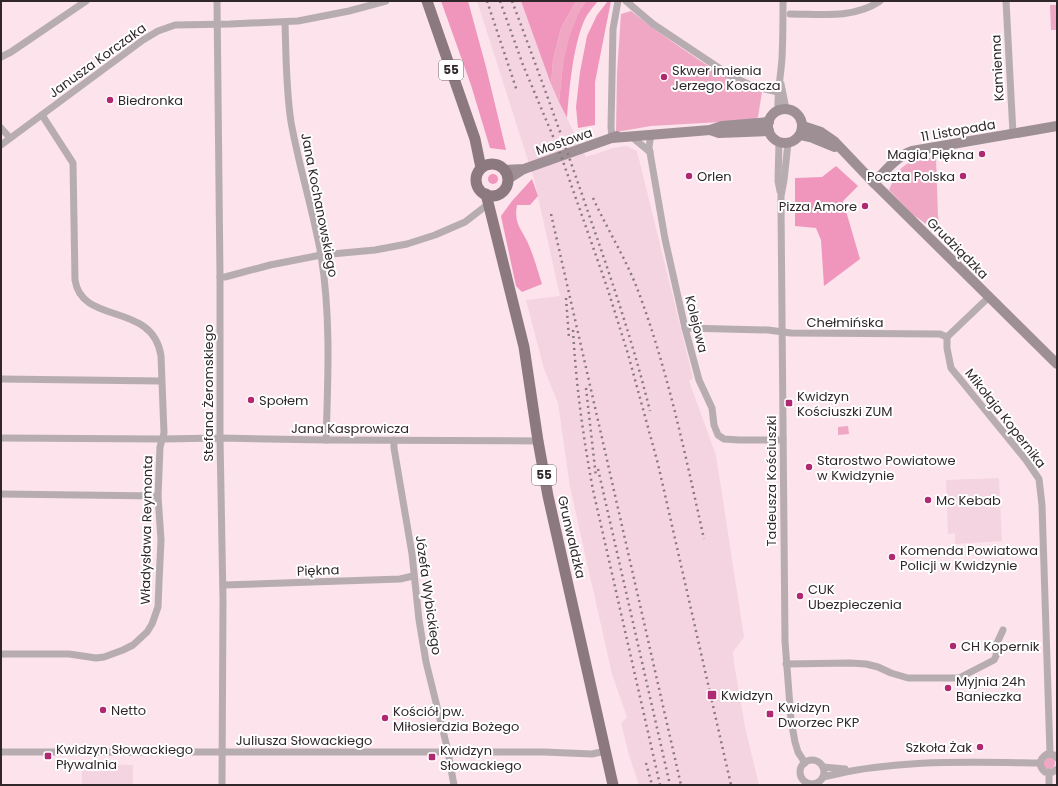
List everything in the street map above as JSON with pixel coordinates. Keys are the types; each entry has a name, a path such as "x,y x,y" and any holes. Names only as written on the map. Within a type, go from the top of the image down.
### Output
{"main road":[{"name":"55","path":"427,1 485,166"},
{"path":"490,198 477,186 476,180 478,173 485,166 501,167 506,175"},
{"name":"55","path":"490,198 505,188 506,175"},
{"name":"Grunwaldzka","path":"490,198 494,224 524,347 548,496 614,785"}],"street":[{"path":"1,57 86,1"},
{"name":"Stefana Żeromskiego","path":"217,1 220,438 223,585 222,785"},
{"name":"Janusza Korczaka","path":"1,145 158,30 175,25 285,22 349,11 386,1"},
{"path":"612,138 613,29 618,1"},
{"path":"626,1 653,24 731,76 752,86 778,92"},
{"path":"782,110 778,92 782,56 783,1"},
{"path":"790,14 837,15 854,13 880,1"},
{"name":"Kamienna","path":"1006,1 1013,134"},
{"name":"Jana Kochanowskiego","path":"285,22 286,79 291,123 321,255 327,317 328,375 326,440"},
{"path":"780,80 782,110"},
{"path":"782,110 791,110 799,116 801,130 797,139 783,142 774,139 769,126 774,114 782,110"},
{"path":"42,115 73,163 75,280 78,290 84,299 93,306 120,314 139,323 149,330 156,340 159,348 161,356 164,433 162,439"},
{"name":"Mostowa","path":"612,138 710,130 719,133 769,126"},
{"name":"11 Listopada","path":"874,183 906,153 1057,126"},
{"path":"1,128 10,138"},
{"name":"Grudziądzka","path":"801,130 827,136 1057,364"},
{"name":"Mostowa","path":"506,175 612,138 644,131 651,134"},
{"name":"Kolejowa","path":"651,134 649,146 665,239 685,328 699,380 712,408 714,425 718,435 724,439 783,440"},
{"path":"632,137 650,152"},
{"name":"Tadeusza Kościuszki","path":"783,142 778,181 781,196 783,514 786,664 791,720 795,742 798,752 805,763"},
{"path":"220,277 321,255 375,250 407,244 435,235 465,222 490,198"},
{"path":"947,337 989,297"},
{"name":"Chełmińska","path":"685,328 768,330 791,333 940,334 947,337"},
{"name":"Mikołaja Kopernika","path":"947,337 947,348 951,368 1026,460 1039,479 1042,506 1054,756"},
{"path":"1,379 161,381"},
{"name":"Jana Kasprowicza","path":"1,438 220,438 538,441"},
{"name":"Władysława Reymonta","path":"1,654 69,654 96,658 104,657 128,648 143,636 152,624 158,607 161,540 158,496 160,447 162,439"},
{"name":"Józefa Wybickiego","path":"394,440 394,448 412,554 413,576 426,662 448,752 454,785"},
{"path":"1,496 158,496"},
{"name":"Piękna","path":"223,585 400,579 413,576"},
{"path":"786,664 850,663 872,666 891,674 908,678 959,678 994,660 996,656 997,643 1003,630"},
{"name":"Juliusza Słowackiego","path":"1,752 448,752 592,754 606,751"},
{"path":"1049,773 1043,770 1040,763 1043,756 1054,756"},
{"path":"823,777 823,767 815,760 810,760 805,763 800,771 803,780 807,784 816,784 823,777 852,770 929,762 1040,763"},
{"path":"823,767 852,770"},
{"path":"1049,773 1057,768"},
{"path":"1049,773 1049,785"}],"shaded area":[{"path":"441,1 468,1 506,150 490,148 471,85"},
{"path":"477,1 521,1 559,102 586,157 613,148 626,146 637,151 693,378 689,381 716,455 744,637 733,652 734,663 745,727 759,785 639,785 629,755 621,723 627,717 612,674 570,487 558,403 544,369 526,300 560,296 534,179"},
{"path":"521,1 576,1 561,28 553,60 551,84"},
{"path":"576,1 586,1 580,10 563,63 559,102 551,84 553,60 561,28"},
{"path":"586,1 598,1 585,18 580,31 570,82 567,118 559,102 563,63 570,35 580,10"},
{"path":"608,1 611,1 595,82 595,125 578,128 576,107 580,72 587,36 597,15"},
{"path":"1050,5 1057,5 1057,30 1051,30"},
{"path":"631,11 699,60 729,79 762,92 758,117 755,120 651,126 616,132 617,73 621,14"},
{"path":"933,157 936,158 938,216 942,235 912,214 889,190 897,174 905,165 916,160"},
{"path":"836,166 858,186 843,201 860,259 824,286 821,240 816,228 795,226 795,178 822,177"},
{"path":"491,174 495,174 497,175 497,183 491,184 488,181 488,177"},
{"path":"532,179 538,196 530,205 517,205 516,218 532,252 542,284 522,292 516,286 501,216 512,201"},
{"path":"848,426 849,434 838,435 838,427"},
{"path":"999,478 1002,541 955,544 955,533 948,534 946,480"},
{"path":"1049,757 1053,759 1055,763 1053,767 1049,769 1045,767 1043,763 1045,759"},
{"path":"82,764 133,765 133,785 82,785"}],"railway":[{"path":"487,1 517,91"},
{"path":"500,1 523,65 560,153 607,287 628,354 658,464 731,785"},
{"path":"512,1 560,131 604,259 629,334 650,411"},
{"path":"593,198 630,271 660,356 676,417 704,539"},
{"path":"551,214 681,785"},
{"path":"566,298 569,338"},
{"path":"573,330 580,410 593,490 660,785"},
{"path":"586,388 596,477"},
{"path":"598,469 670,785"},
{"path":"646,763 652,785"}],"place":[{"name":"Skwer imienia Jerzego Kosacza","path":"664,77"},
{"name":"Biedronka","path":"110,100"},
{"name":"Magia Piękna","path":"982,154"},
{"name":"Orlen","path":"689,176"},
{"name":"Poczta Polska","path":"963,176"},
{"name":"Pizza Amore","path":"865,206"},
{"name":"Społem","path":"251,400"},
{"name":"Kwidzyn Kościuszki ZUM","path":"789,403"},
{"name":"Starostwo Powiatowe w Kwidzynie","path":"809,467"},
{"name":"Mc Kebab","path":"928,500"},
{"name":"Komenda Powiatowa Policji w Kwidzynie","path":"892,557"},
{"name":"CUK Ubezpieczenia","path":"800,596"},
{"name":"CH Kopernik","path":"953,646"},
{"name":"Myjnia 24h Banieczka","path":"948,688"},
{"name":"Kwidzyn","path":"712,695"},
{"name":"Netto","path":"103,710"},
{"name":"Kwidzyn Dworzec PKP","path":"770,714"},
{"name":"Kościół pw. Miłosierdzia Bożego","path":"385,718"},
{"name":"Szkoła Żak","path":"980,747"},
{"name":"Kwidzyn Słowackiego Pływalnia","path":"48,756"},
{"name":"Kwidzyn Słowackiego","path":"432,757"}]}
